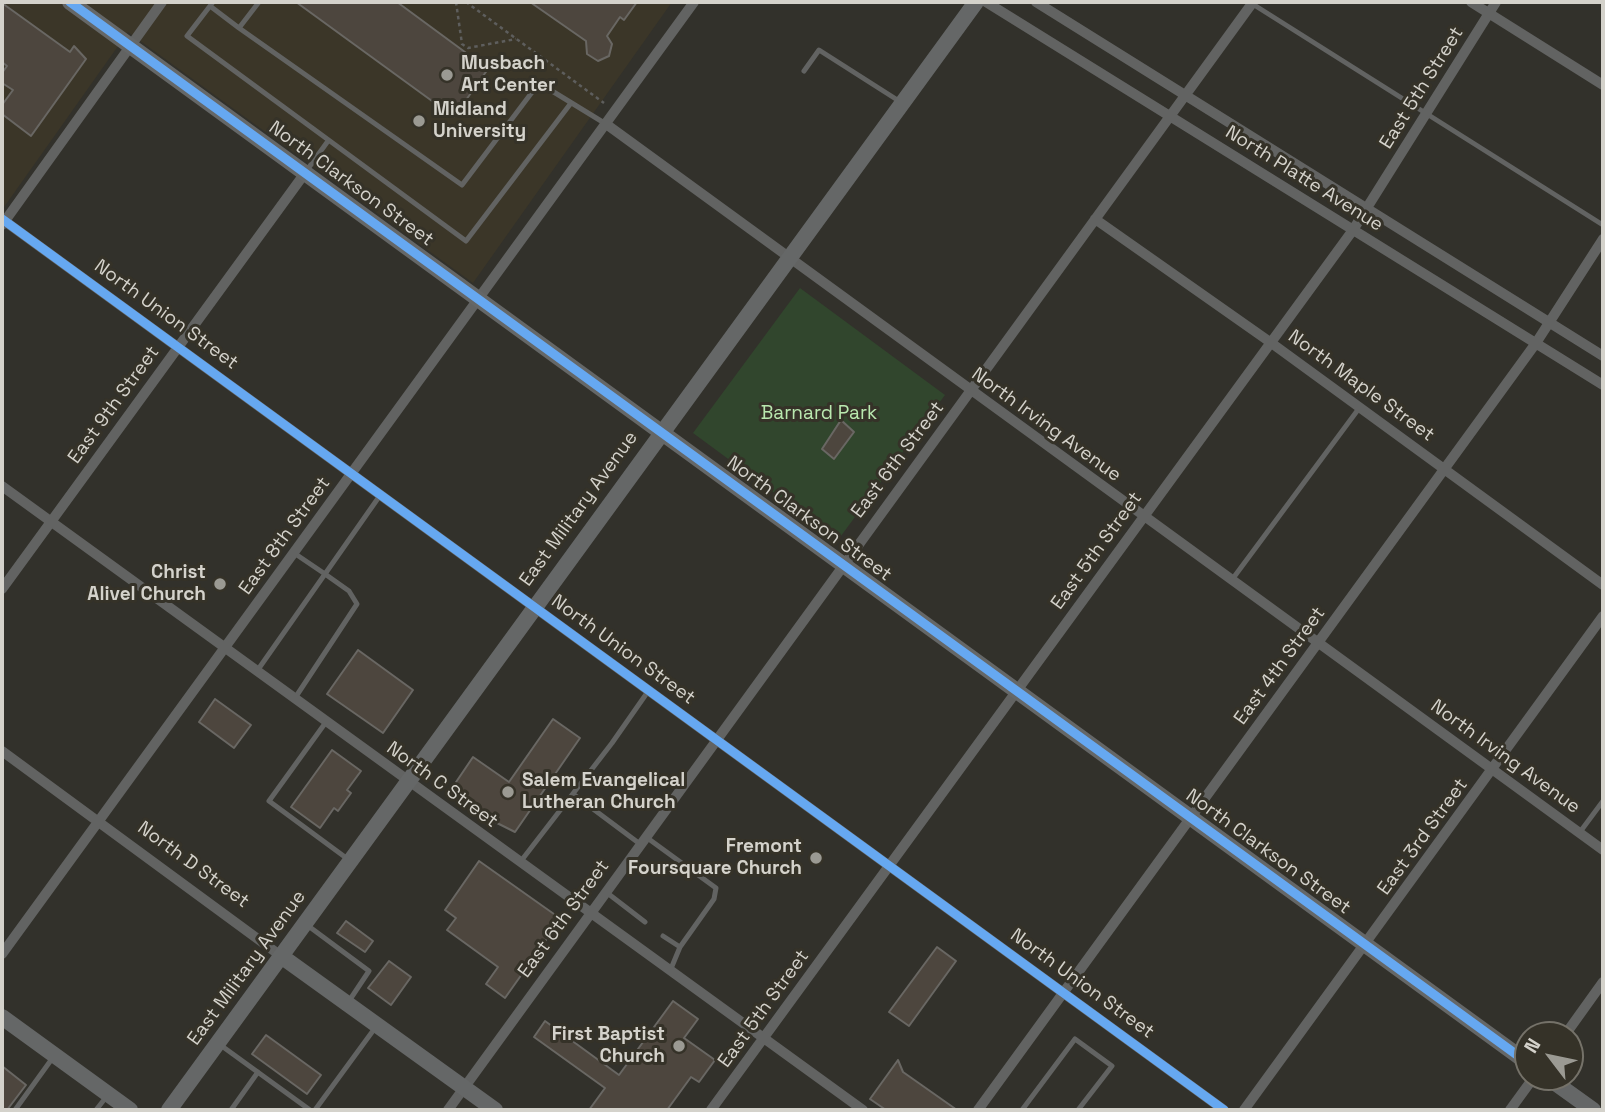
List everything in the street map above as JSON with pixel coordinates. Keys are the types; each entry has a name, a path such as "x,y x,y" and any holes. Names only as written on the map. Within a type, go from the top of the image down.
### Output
{"street":[{"name":"North Clarkson Street","path":"70,2 1514,1053"},
{"path":"3,222 162,2"},
{"name":"East 8th Street","path":"2,954 694,2"},
{"name":"East Military Avenue","path":"169,1110 976,2"},
{"name":"North Platte Avenue","path":"986,2 1603,385"},
{"name":"North Platte Avenue","path":"1036,2 1186,93 1603,356"},
{"name":"East 6th Street","path":"448,1110 1251,2"},
{"path":"1471,2 1603,85"},
{"name":"East 5th Street","path":"712,1110 1353,230 1496,2"},
{"name":"North Irving Avenue","path":"606,124 1142,517 1603,850"},
{"name":"East 9th Street","path":"2,589 305,173"},
{"name":"North Maple Street","path":"1095,219 1270,342 1603,585"},
{"name":"North Union Street","path":"3,222 352,472 534,608 1224,1110"},
{"name":"East 4th Street","path":"978,1110 1536,343 1603,239"},
{"name":"North C Street","path":"2,486 764,1038 855,1108"},
{"name":"East 3rd Street","path":"1244,1110 1603,616"},
{"name":"North D Street","path":"2,751 495,1110"},
{"path":"1575,1021 1603,982"},
{"path":"2,1017 130,1110"},
{"path":"1510,1110 1524,1091"},
{"path":"1567,1091 1594,1110"}],"lane":[{"path":"239,28 259,2"},
{"path":"1251,2 1426,116 1603,225"},
{"path":"571,103 466,241 187,36 211,4 239,28 462,185 539,83 606,124"},
{"path":"804,71 819,50 902,103"},
{"path":"305,173 328,141"},
{"path":"1231,581 1360,407"},
{"path":"257,671 381,494"},
{"path":"294,552 349,591 357,604 295,699"},
{"path":"519,863 649,690"},
{"path":"326,722 269,801 350,861"},
{"path":"573,794 716,888 710,907 680,947 670,971"},
{"path":"1580,833 1603,801"},
{"path":"606,892 645,922"},
{"path":"305,923 369,971 347,1004"},
{"path":"663,936 680,947"},
{"path":"218,1043 312,1110 377,1025"},
{"path":"1022,1110 1075,1039 1111,1066 1078,1110"},
{"path":"15,1110 54,1056"},
{"path":"231,1110 258,1072"},
{"path":"96,1110 108,1094"}],"path":[{"path":"456,2 463,44 468,48 517,39"},
{"path":"466,2 615,111"}],"shaded area":[{"name":"Midland University","path":"2,2 672,2 473,283 128,32 2,210"}],"green space":[{"name":"Barnard Park","path":"800,288 945,395 838,540 693,433"}],"building":[{"path":"296,2 397,2 488,69 454,117"},
{"path":"530,2 637,2 624,20 620,17 607,36 612,44 609,56 598,61 587,54 586,41"},
{"path":"2,3 70,52 74,46 86,59 31,136 2,114 2,105 13,90 2,83 2,73 7,66 2,62"},
{"path":"841,420 854,432 834,459 822,449"},
{"path":"358,650 413,690 383,733 327,694"},
{"path":"215,699 251,725 234,748 199,722"},
{"path":"553,719 580,738 515,832 491,820 450,791 473,757 509,782"},
{"path":"332,750 361,771 347,790 351,793 338,811 334,808 320,828 291,807"},
{"path":"479,861 561,919 505,998 486,984 498,967 447,930 456,918 445,910"},
{"path":"346,921 373,941 365,952 337,933"},
{"path":"937,947 956,961 909,1026 889,1012"},
{"path":"389,961 411,977 391,1005 368,988"},
{"path":"673,1001 698,1019 684,1038 715,1060 699,1082 691,1077 667,1110 589,1110 605,1088 534,1037 545,1021 619,1075"},
{"path":"266,1035 321,1075 307,1094 252,1054"},
{"path":"898,1060 903,1072 957,1110 886,1110 870,1099"},
{"path":"2,1066 26,1085 7,1110 2,1110"}],"cycle path":[{"path":"70,2 1514,1053"},
{"path":"2,219 1224,1110"}],"place":[{"name":"Musbach Art Center","path":"447,75"},
{"name":"Midland University","path":"419,121"},
{"name":"Christ Alivel Church","path":"220,584"},
{"name":"Salem Evangelical Lutheran Church","path":"508,792"},
{"name":"Fremont Foursquare Church","path":"816,858"},
{"name":"First Baptist Church","path":"679,1046"}]}
